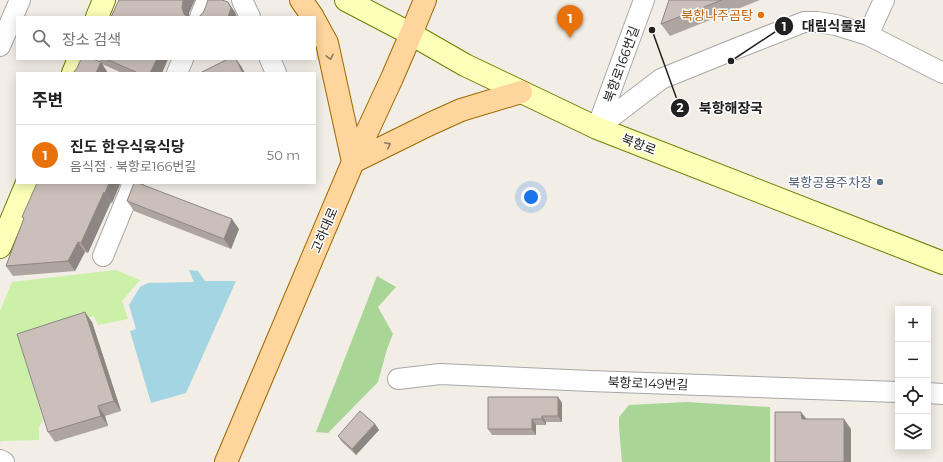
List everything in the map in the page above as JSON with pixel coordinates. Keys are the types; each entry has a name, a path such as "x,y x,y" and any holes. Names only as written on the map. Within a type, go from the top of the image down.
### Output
{"main road":[{"path":"301,0 312,16"},
{"name":"고하대로","path":"226,462 353,162 425,0"},
{"path":"316,23 327,43 353,162 461,110 521,92"}],"street":[{"path":"0,46 20,0"},
{"path":"97,16 104,0"},
{"path":"200,16 207,0"},
{"path":"242,0 250,16"},
{"name":"북항로","path":"346,0 411,34 465,65 597,128 943,263"},
{"name":"북항로166번길","path":"597,128 644,0"},
{"path":"868,35 884,0"},
{"path":"597,128 661,78 804,22 817,22 836,25 868,35 943,73"},
{"path":"74,72 79,60"},
{"path":"177,72 183,60"},
{"path":"270,60 276,72"},
{"path":"0,247 27,184"},
{"path":"103,256 132,184"},
{"name":"북항로149번길","path":"398,379 440,374 895,392"},
{"path":"931,393 943,394"},
{"path":"0,460 4,462"}],"green space":[{"path":"116,270 140,280 122,301 128,319 98,325 94,316 19,340 43,420 39,427 39,440 0,442 0,311 12,282"},
{"path":"377,276 396,287 378,307 393,334 387,349 378,382 328,433 316,432"},
{"path":"686,402 770,407 770,462 622,462 619,417 629,405"}],"water":[{"path":"189,270 198,271 205,281 236,281 186,393 151,403 130,331 136,329 129,305 140,287 148,283 194,282"}],"building":[{"path":"119,0 183,0 182,8 184,14 187,16 111,16"},
{"path":"208,0 222,0 228,2 231,8 228,16 200,16 204,11"},
{"path":"669,0 722,0 661,24"},
{"path":"81,60 96,60 101,62 96,72 74,72"},
{"path":"108,60 156,60 150,72 136,72"},
{"path":"226,60 236,60 242,72 202,72"},
{"path":"37,184 109,184 81,243 78,242 68,261 6,266 24,218 22,217"},
{"path":"134,184 141,184 232,219 224,239 127,201"},
{"path":"85,312 114,401 98,406 101,416 48,432 17,334"},
{"path":"488,397 558,397 558,416 542,416 542,419 532,419 532,429 488,429"},
{"path":"360,411 375,424 352,449 338,436"},
{"path":"775,412 801,412 802,419 844,419 844,462 775,462"}],"place":[{"name":"북항나주곰탕","path":"761,15"},
{"name":"북항해장국","path":"652,30"},
{"name":"진도 한우식육식당","path":"570,38"},
{"name":"대림식물원","path":"731,61"},
{"name":"북항공용주차장","path":"880,182"}]}
